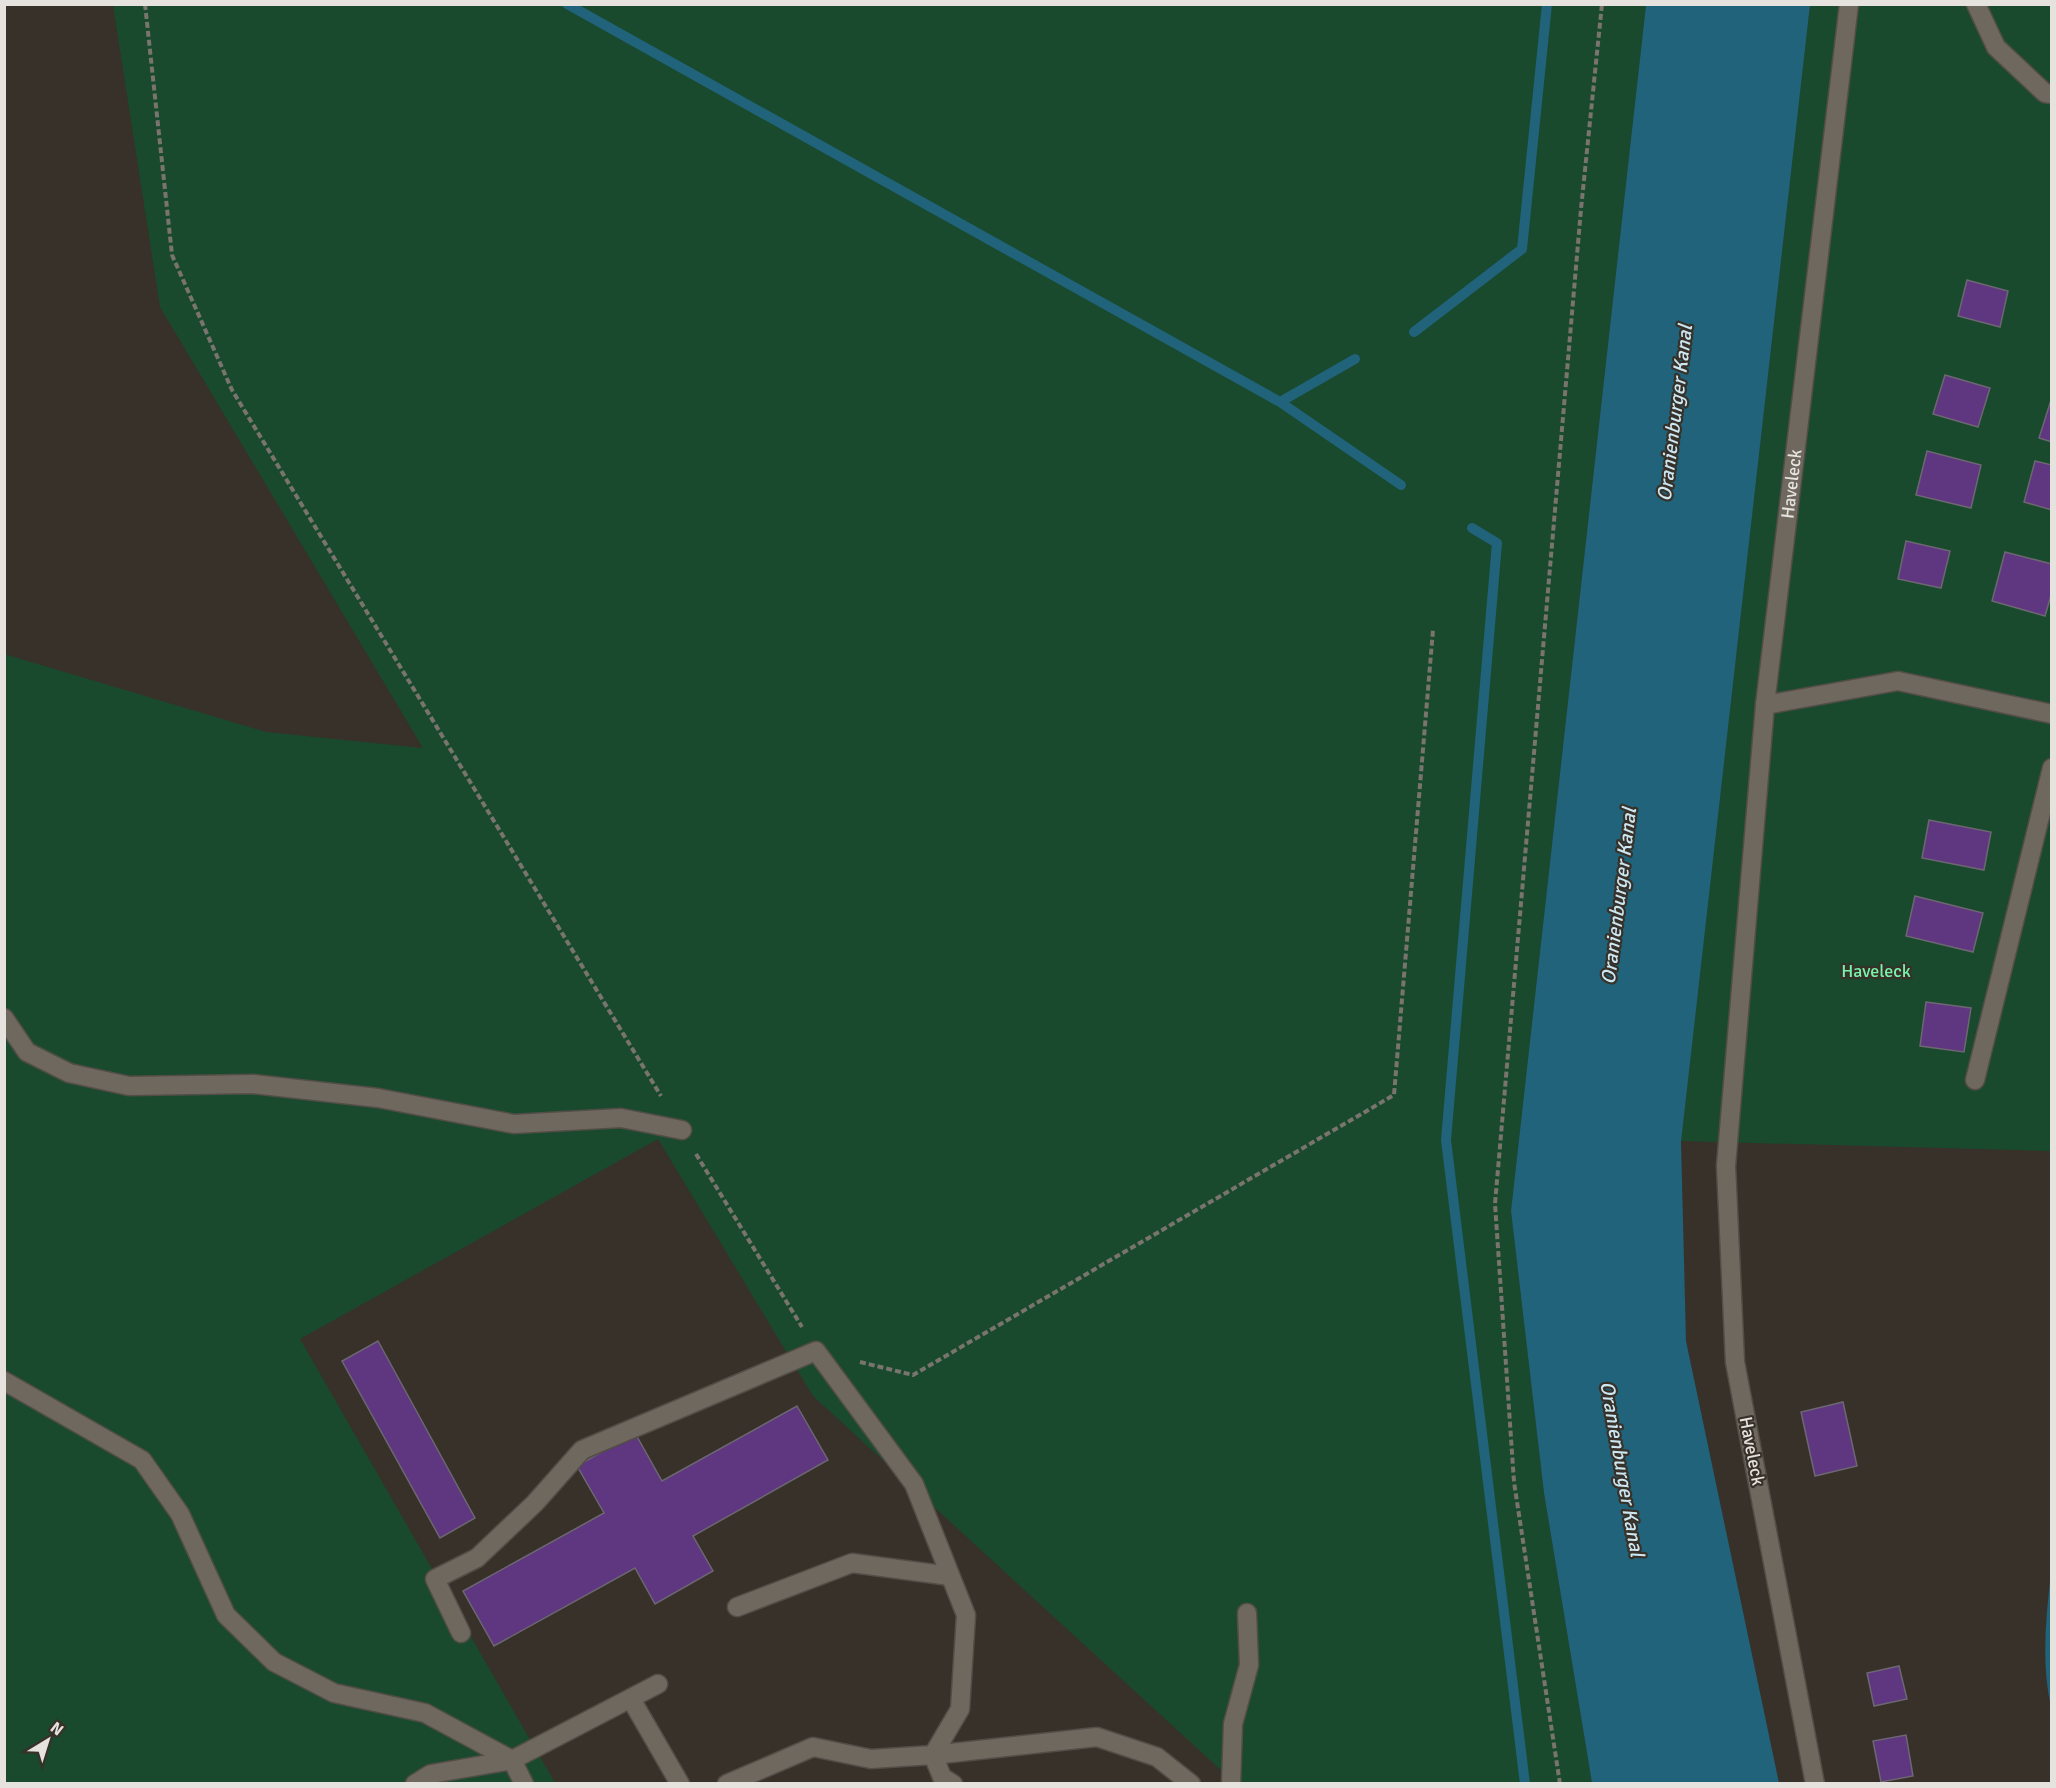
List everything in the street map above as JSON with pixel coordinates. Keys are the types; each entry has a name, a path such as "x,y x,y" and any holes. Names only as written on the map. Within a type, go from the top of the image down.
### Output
{"street":[{"name":"Haveleck","path":"1815,1784 1734,1350 1726,1166 1765,705 1849,4"},
{"path":"1976,4 1996,47 2045,93 2052,94"},
{"path":"1765,705 1898,681 2052,714"},
{"path":"1975,1080 2052,768"},
{"path":"4,1018 27,1052 69,1073 129,1086 253,1084 378,1098 514,1124 621,1118 682,1130"},
{"path":"461,1633 435,1579 477,1558 535,1503 582,1450 816,1351 914,1484 966,1616 960,1709 933,1755"},
{"path":"4,1381 142,1461 180,1514 226,1615 274,1662 334,1693 425,1713 512,1760 524,1784"},
{"path":"737,1607 852,1563 950,1576"},
{"path":"1231,1784 1233,1724 1249,1665 1247,1613"},
{"path":"415,1784 431,1774 512,1760 658,1684"},
{"path":"631,1699 680,1784"},
{"path":"727,1784 813,1748 871,1758 933,1755 1097,1737 1157,1757 1191,1784"},
{"path":"933,1755 946,1781"}],"path":[{"path":"145,4 172,255 232,390 816,1351 913,1375 1394,1095 1433,630"},
{"path":"1560,1784 1514,1482 1496,1204 1581,209 1602,4"}],"green space":[{"path":"113,5 1646,5 1511,1211 1544,1493 1592,1783 1235,1783 813,1396 658,1139 300,1339 555,1783 5,1783 4,654 266,732 423,748 160,307"},
{"name":"Haveleck","path":"1810,5 2051,5 2051,1151 1681,1141"}],"water":[{"name":"Oranienburger Kanal","path":"1646,5 1810,5 1681,1142 1686,1341 1779,1783 1592,1783 1544,1493 1511,1211"},
{"path":"2051,1572 2052,1707 2045,1656"}],"building":[{"path":"1967,280 2008,291 2000,327 1958,316"},
{"path":"1945,375 1990,388 1978,427 1933,414"},
{"path":"2052,397 2052,442 2039,438"},
{"path":"1927,451 1981,465 1971,508 1916,495"},
{"path":"2035,461 2052,465 2052,510 2024,502"},
{"path":"1906,541 1950,551 1941,588 1898,579"},
{"path":"2005,552 2052,564 2052,592 2045,616 1992,601"},
{"path":"1929,820 1991,832 1984,870 1922,858"},
{"path":"1915,896 1983,913 1973,952 1906,936"},
{"path":"1926,1002 1971,1008 1964,1052 1920,1046"},
{"path":"378,1341 475,1518 440,1538 342,1361"},
{"path":"1843,1402 1857,1466 1815,1476 1801,1412"},
{"path":"797,1406 828,1460 693,1536 713,1571 655,1604 635,1568 494,1646 463,1591 604,1513 577,1466 635,1433 662,1481"},
{"path":"1899,1666 1907,1699 1874,1706 1867,1673"},
{"path":"1906,1735 1913,1776 1881,1782 1873,1741"}],"waterway":[{"path":"567,4 1280,402 1401,485"},
{"path":"1414,332 1522,249 1547,4"},
{"path":"1280,402 1355,359"},
{"path":"1472,528 1497,543 1446,1140 1525,1784"}]}
